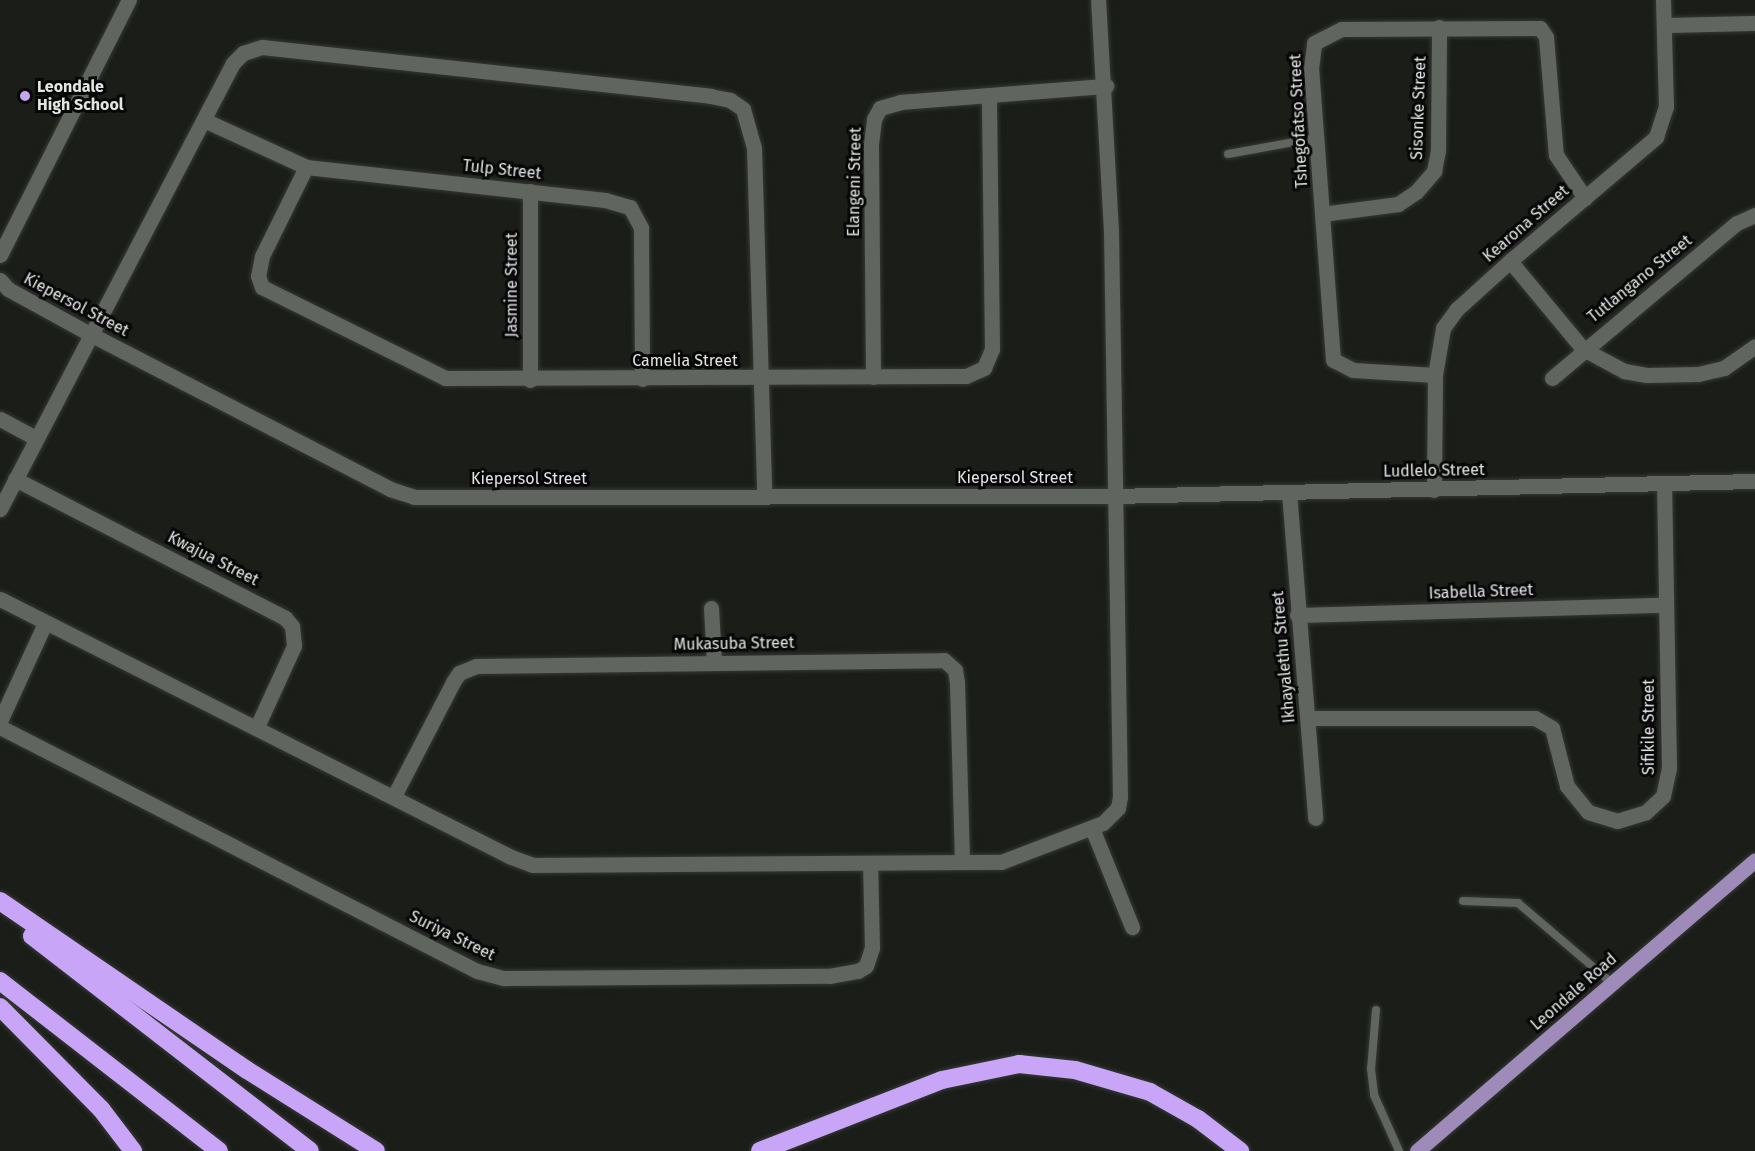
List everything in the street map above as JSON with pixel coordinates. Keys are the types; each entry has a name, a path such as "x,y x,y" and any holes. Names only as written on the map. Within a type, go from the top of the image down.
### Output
{"highway":[{"path":"0,901 247,1070 376,1151"},
{"path":"0,911 310,1151"},
{"path":"0,981 219,1151"},
{"path":"0,1007 101,1108 134,1151"},
{"path":"760,1151 942,1080 1019,1064 1075,1070 1150,1092 1198,1119 1240,1151"}],"main road":[{"name":"Leondale Road","path":"1417,1151 1755,860"}],"street":[{"path":"0,255 129,0"},
{"path":"0,599 511,857 534,864 1001,861 1092,828 1112,816 1120,797 1106,86 1098,0"},
{"name":"Kearona Street","path":"1434,490 1435,375 1440,337 1450,317 1510,261 1634,159 1660,130 1666,106 1663,0"},
{"path":"1664,25 1755,23"},
{"name":"Tshegofatso Street","path":"1435,375 1353,370 1333,360 1310,55 1314,43 1335,30 1532,26 1543,30 1556,155 1584,198"},
{"name":"Sisonke Street","path":"1322,214 1398,204 1416,192 1434,171 1438,150 1439,27"},
{"path":"0,509 232,63 243,53 262,47 730,100 743,109 753,140 764,495"},
{"name":"Elangeni Street","path":"873,377 871,144 874,119 880,108 893,103 1106,86"},
{"name":"Camelia Street","path":"306,167 262,256 258,276 262,286 431,374 459,381 976,375 990,360 989,95"},
{"name":"Tulp Street","path":"204,120 306,167 613,201 630,207 641,228 642,379"},
{"name":"Jasmine Street","path":"530,191 530,380"},
{"name":"Tutlangano Street","path":"1552,378 1583,349 1737,223 1755,215"},
{"path":"1510,261 1583,349 1624,371 1680,375 1724,368 1755,346"},
{"name":"Kiepersol Street","path":"0,279 8,289 90,334 408,495 1113,496"},
{"path":"0,419 36,438"},
{"name":"Kwajua Street","path":"15,479 285,618 292,626 294,646 257,727"},
{"name":"Ludlelo Street","path":"1113,496 1755,482"},
{"name":"Sifikile Street","path":"1308,718 1500,716 1545,721 1556,738 1562,773 1576,800 1588,812 1603,819 1630,819 1656,804 1666,785 1664,484"},
{"name":"Ikhayalethu Street","path":"1289,492 1297,615 1316,818"},
{"name":"Isabella Street","path":"1297,615 1665,605"},
{"path":"711,608 714,662"},
{"path":"0,721 45,623"},
{"name":"Mukasuba Street","path":"394,796 453,682 466,669 935,659 951,664 957,682 962,861"},
{"name":"Suriya Street","path":"0,727 477,971 504,978 829,976 858,971 866,966 872,948 870,863"},
{"path":"1092,828 1132,927"}],"lane":[{"path":"1228,154 1316,138"},
{"path":"1463,902 1518,903 1612,983"},
{"path":"1376,1010 1371,1069 1374,1095 1399,1151"}],"place":[{"name":"Leondale High School","path":"25,96"}]}
